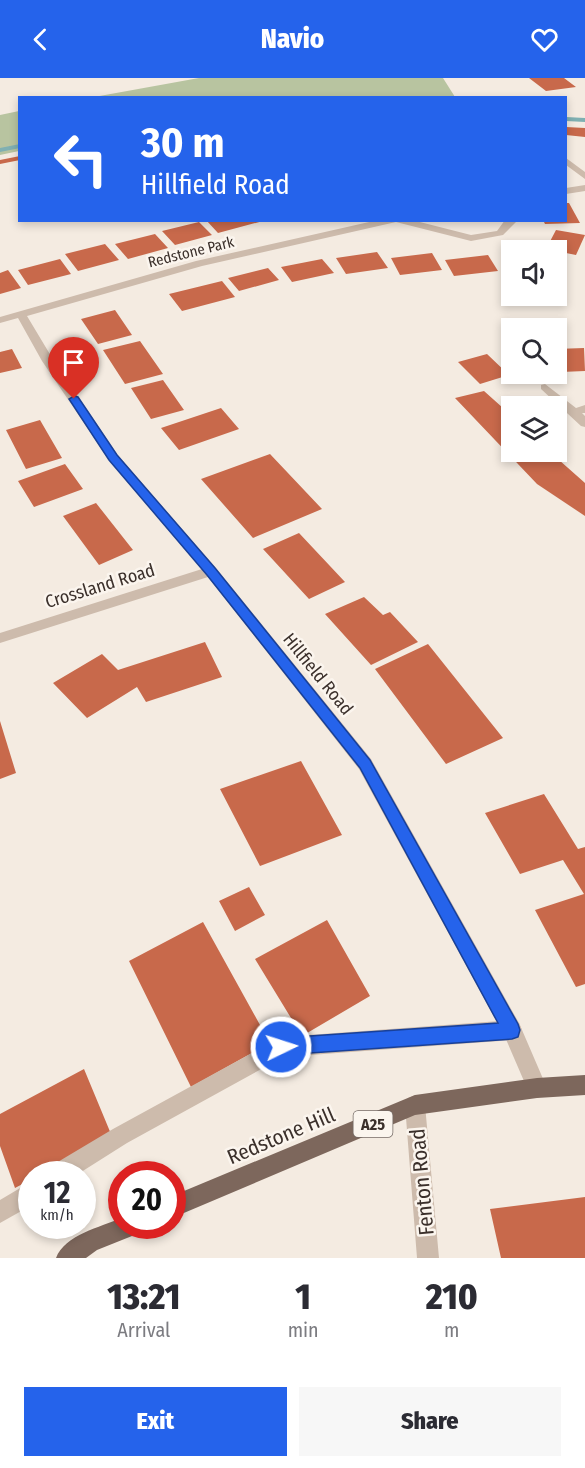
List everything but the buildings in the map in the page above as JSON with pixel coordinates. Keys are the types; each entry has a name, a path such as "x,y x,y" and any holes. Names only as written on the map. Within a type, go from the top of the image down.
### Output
{"main road":[{"name":"Redstone Hill","path":"186,1201 415,1105 537,1088 585,1085"},
{"path":"67,1258 89,1242 108,1234"}],"street":[{"path":"567,162 585,176"},
{"path":"567,191 585,188"},
{"name":"Redstone Park","path":"0,320 201,263 384,222"},
{"path":"407,222 471,238 500,233 511,222"},
{"name":"Hillfield Road","path":"21,315 48,361 113,458 211,572 365,764 512,1030 537,1088"},
{"path":"545,387 579,411 585,423"},
{"name":"Crossland Road","path":"0,638 211,572"},
{"path":"80,1161 120,1136 281,1047 512,1030"},
{"name":"Fenton Road","path":"415,1105 428,1258"},
{"path":"0,1212 18,1201"}],"green space":[{"path":"199,78 443,78 454,96 100,96"},
{"path":"18,111 18,151 0,155 0,115"}],"waterway":[{"path":"567,119 585,120"},
{"path":"0,150 18,146"}],"route":[{"path":"74,399 113,458 211,572 365,764 512,1030 281,1047"}]}
